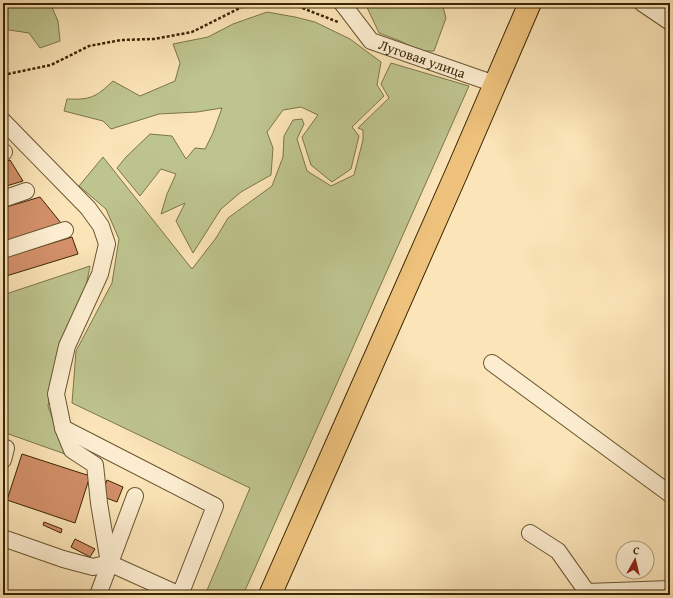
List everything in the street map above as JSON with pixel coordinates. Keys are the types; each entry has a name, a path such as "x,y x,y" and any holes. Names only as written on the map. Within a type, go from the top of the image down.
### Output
{"highway":[{"path":"270,595 530,3"}],"street":[{"name":"Луговая улица","path":"342,3 371,41 495,84"},
{"path":"642,3 670,22"},
{"path":"3,121 88,208 101,226 107,244 100,274 67,346 56,394 63,428 72,450 95,465 99,503 110,563"},
{"path":"3,199 26,191"},
{"path":"3,250 64,230"},
{"path":"492,362 670,494"},
{"path":"3,538 64,559 93,567 110,563 180,595 215,506 63,428"},
{"path":"98,595 135,496"},
{"path":"530,533 558,551 588,592 670,589"}],"path":[{"path":"3,75 52,65 89,46 121,40 154,39 192,32 244,6 264,3"},
{"path":"278,3 297,6 341,24"}],"green space":[{"path":"3,3 50,3 58,21 60,41 40,48 29,33 3,29"},
{"path":"365,3 442,3 446,18 434,51 421,51 379,33"},
{"path":"267,12 315,22 350,39 381,62 377,85 384,96 352,127 359,136 351,169 332,182 311,165 302,137 318,115 301,107 283,110 267,132 273,148 271,175 241,192 221,209 193,253 176,221 185,203 161,214 167,194 176,174 161,169 140,196 117,168 126,157 150,134 172,136 186,159 195,148 205,149 213,133 222,108 197,112 159,114 111,129 103,121 64,111 67,99 88,98 102,91 113,81 140,96 175,81 180,63 173,44 208,37 233,24"},
{"path":"391,63 469,86 243,595 205,595 250,488 72,403 76,351 112,283 119,239 106,209 79,186 103,157 192,269 216,238 228,218 272,186 283,157 284,136 293,120 302,119 304,124 297,139 307,171 331,186 354,175 363,140 363,130 358,128 389,98 381,84"},
{"path":"90,266 85,292 59,348 48,406 65,454 3,432 3,295"}],"building":[{"path":"10,160 23,181 3,187 3,162"},
{"path":"40,197 61,223 3,242 3,208"},
{"path":"72,237 78,254 3,277 3,258"},
{"path":"22,454 90,476 75,523 7,500"},
{"path":"107,480 123,487 117,502 101,496"},
{"path":"44,522 62,529 61,533 43,525"},
{"path":"75,539 95,549 90,557 71,547"}]}
